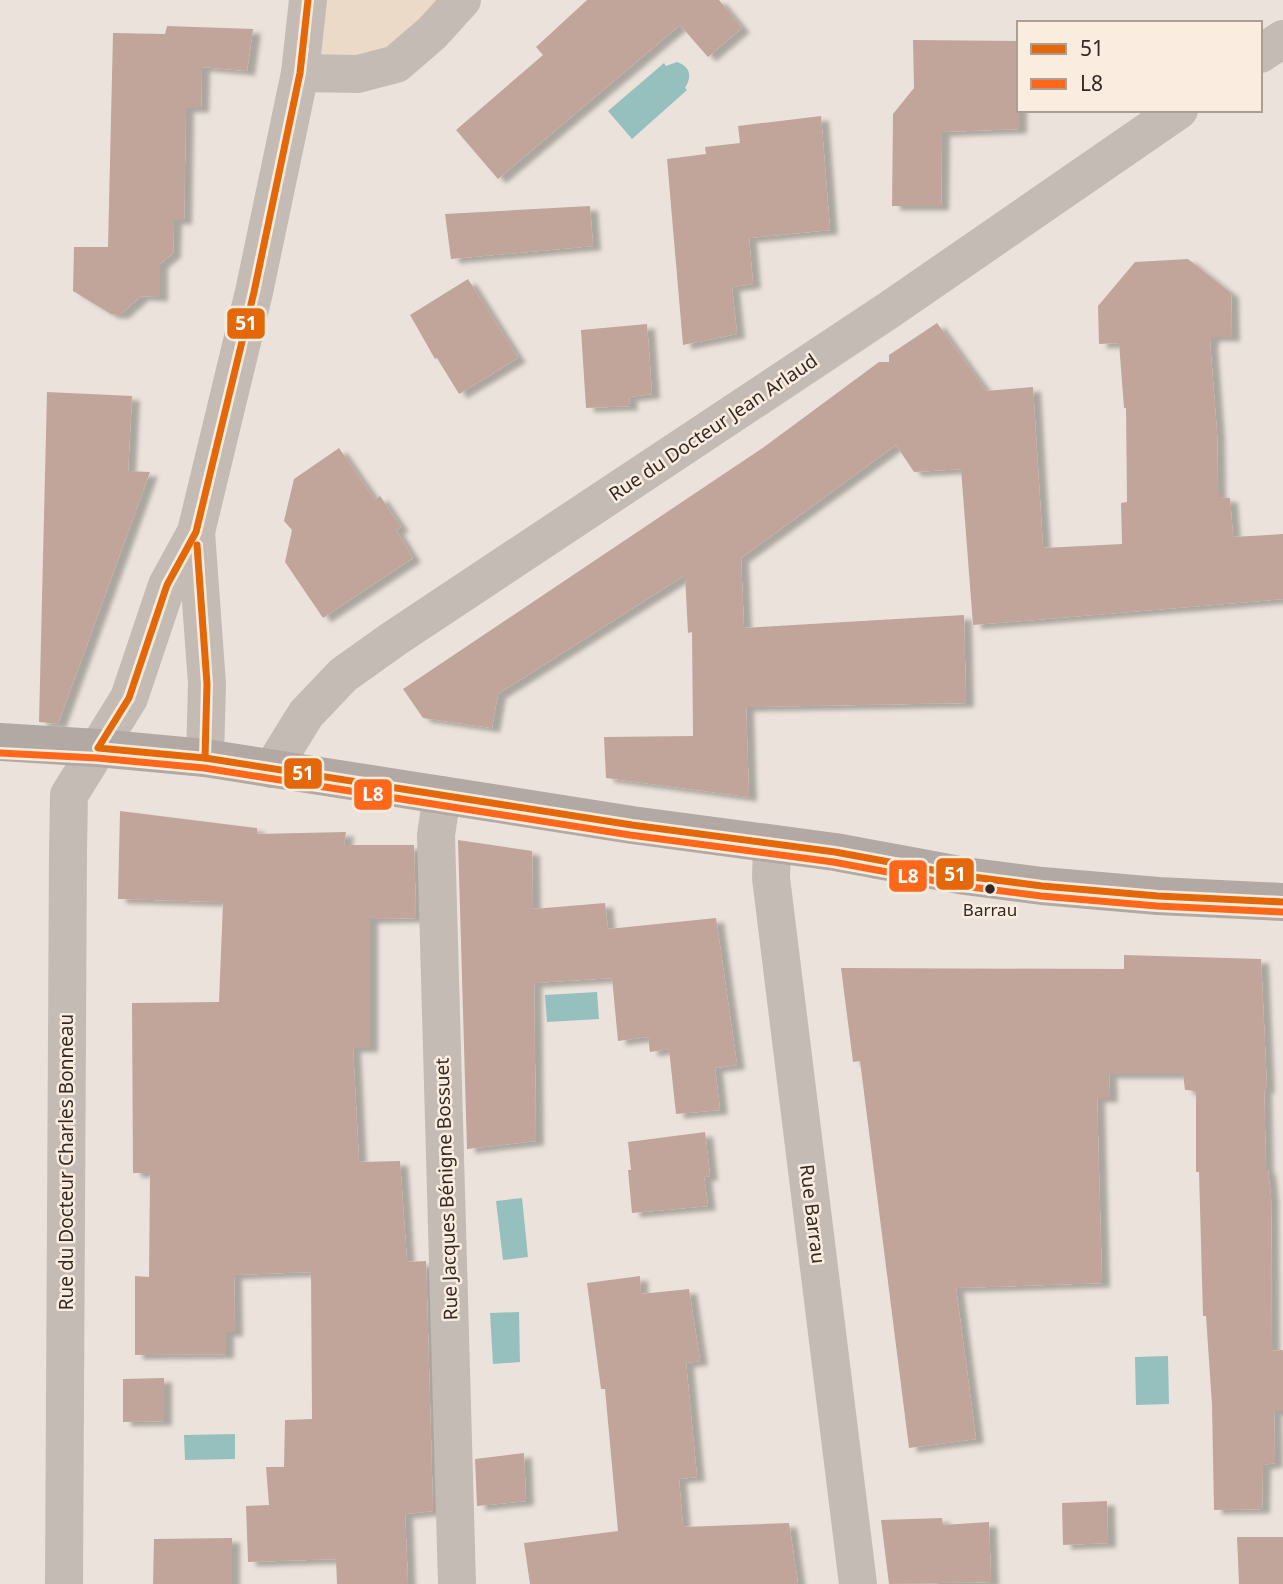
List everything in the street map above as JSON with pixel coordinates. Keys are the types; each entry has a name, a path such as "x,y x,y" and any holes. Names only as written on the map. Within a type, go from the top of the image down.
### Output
{"main road":[{"path":"0,742 205,758 632,825 835,852 965,876 1042,886 1157,896 1283,902"}],"street":[{"path":"205,758 207,684 196,532 254,292 300,73 308,0"},
{"path":"300,73 358,74 396,64 432,33 462,0"},
{"path":"1262,53 1283,39"},
{"name":"Rue du Docteur Jean Arlaud","path":"272,769 306,714 343,675 889,310 1176,112"},
{"name":"Rue du Docteur Charles Bonneau","path":"64,1584 69,795 129,698 167,585 196,532"},
{"name":"Rue Jacques Bénigne Bossuet","path":"442,795 436,835 457,1584"},
{"name":"Rue Barrau","path":"772,845 771,878 858,1584"}],"shaded area":[{"path":"308,0 462,0 432,33 300,73"}],"water":[{"path":"677,62 688,70 687,90 632,139 608,111 664,63 666,66"},
{"path":"597,992 599,1019 547,1022 545,995"},
{"path":"522,1198 528,1257 503,1260 496,1201"},
{"path":"519,1312 520,1362 493,1364 490,1313"},
{"path":"1168,1356 1169,1404 1136,1405 1135,1357"},
{"path":"235,1434 235,1459 185,1460 184,1435"}],"building":[{"path":"587,0 719,0 742,28 708,57 680,25 498,179 456,130 543,55 536,47"},
{"path":"167,26 253,29 247,71 202,67 201,108 186,108 184,220 174,220 173,253 160,264 160,297 141,296 121,314 111,314 73,291 74,247 108,247 113,33 165,34"},
{"path":"913,40 1017,41 1019,129 942,132 941,206 892,206 893,114 914,88"},
{"path":"821,116 830,230 749,238 753,284 732,287 737,334 683,345 667,159 706,154 705,147 740,143 738,126"},
{"path":"590,206 593,246 451,259 445,214"},
{"path":"1188,259 1231,293 1232,337 1211,337 1210,342 1219,497 1230,498 1233,537 1283,534 1283,599 973,625 961,469 914,472 896,445 741,558 744,628 964,615 966,703 746,707 749,797 606,778 604,737 693,736 692,632 688,633 685,575 498,694 492,728 423,718 403,689 764,447 879,362 889,362 889,355 937,323 986,391 1033,387 1043,548 1122,544 1121,503 1127,502 1126,408 1119,343 1099,344 1098,306 1135,262"},
{"path":"468,279 518,358 459,394 410,315"},
{"path":"647,324 652,394 629,397 630,406 586,408 581,330"},
{"path":"47,392 132,396 128,471 150,472 58,724 39,722"},
{"path":"339,448 375,500 380,496 401,527 396,530 413,558 323,618 285,562 292,530 284,521 294,479"},
{"path":"120,811 257,828 257,834 346,832 344,845 414,845 416,918 370,919 370,1048 353,1048 359,1162 400,1161 407,1262 426,1261 433,1511 405,1514 408,1584 337,1584 336,1559 248,1562 246,1506 269,1505 266,1467 284,1467 285,1420 312,1419 311,1272 234,1275 235,1332 226,1332 226,1354 135,1355 135,1276 149,1277 150,1173 133,1173 132,1003 219,1002 223,902 118,899"},
{"path":"458,840 532,851 533,909 605,903 608,929 716,918 737,1065 715,1068 720,1110 676,1114 669,1049 650,1052 648,1037 618,1041 612,978 534,983 536,1141 467,1149"},
{"path":"1124,955 1261,959 1267,1089 1264,1089 1266,1170 1271,1197 1272,1351 1283,1350 1283,1411 1274,1411 1275,1463 1263,1465 1262,1509 1214,1510 1212,1405 1206,1316 1203,1316 1199,1172 1196,1172 1196,1091 1185,1090 1183,1074 1109,1074 1110,1098 1097,1098 1102,1283 956,1288 976,1439 909,1448 860,1061 853,1062 841,968 1124,969"},
{"path":"705,1132 710,1176 704,1177 708,1206 632,1213 628,1142"},
{"path":"640,1276 641,1294 689,1289 700,1361 686,1363 697,1477 679,1479 683,1527 789,1523 798,1584 530,1584 524,1543 618,1531 605,1389 601,1389 587,1283"},
{"path":"164,1378 164,1421 123,1422 123,1379"},
{"path":"524,1453 526,1501 477,1506 475,1459"},
{"path":"1107,1501 1108,1543 1063,1545 1062,1503"},
{"path":"942,1518 943,1525 989,1522 991,1582 889,1584 881,1520"},
{"path":"1237,1537 1283,1537 1283,1584 1239,1584"},
{"path":"232,1538 232,1584 153,1584 154,1539"}],"transit line":[{"name":"51","path":"308,0 300,73 254,292 196,532 167,585 129,698 98,748 205,758 632,825 835,852 965,876 1158,896 1283,902"},
{"name":"51","path":"197,545 207,684 205,758"},
{"name":"L8","path":"0,753 97,758 204,768 630,835 833,862 963,886 1041,896 1157,906 1282,912"}],"place":[{"name":"Barrau","path":"990,889"}]}
